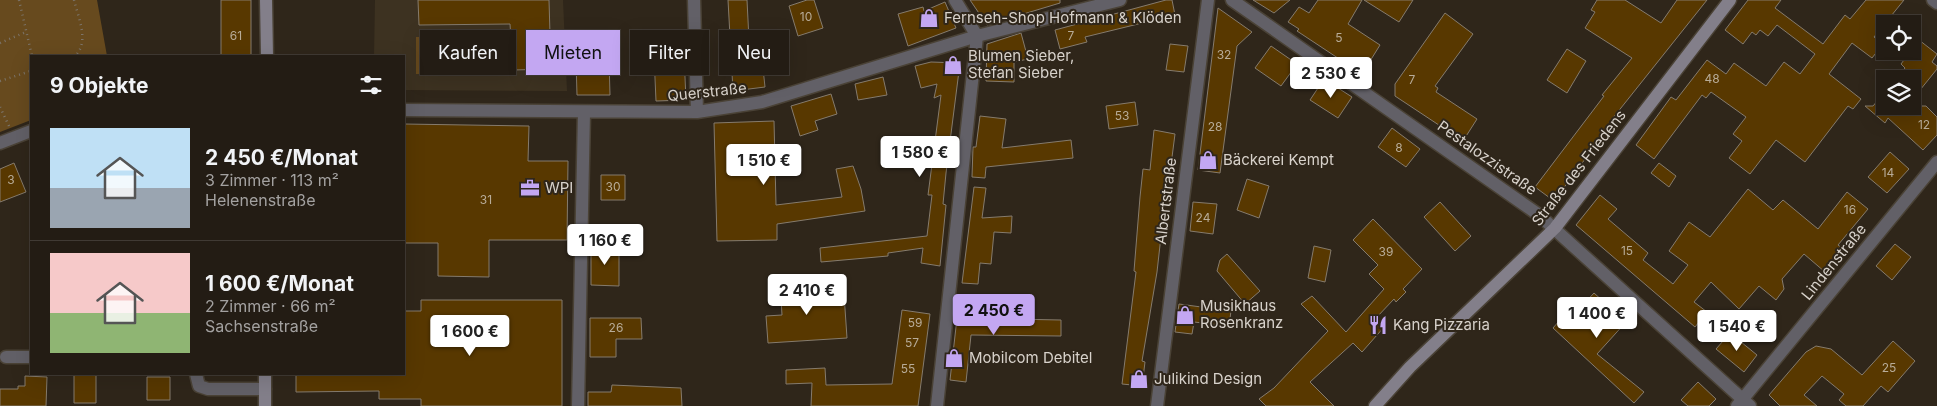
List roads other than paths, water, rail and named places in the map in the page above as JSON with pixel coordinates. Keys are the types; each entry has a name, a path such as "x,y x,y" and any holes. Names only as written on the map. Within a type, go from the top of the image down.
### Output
{"main road":[{"path":"266,0 267,55"},
{"name":"Straße des Friedens","path":"1375,406 1410,367 1555,228 1730,0"},
{"path":"265,375 265,406"}],"street":[{"path":"694,0 697,112"},
{"path":"937,406 977,36 955,0"},
{"name":"Querstraße","path":"405,110 584,113 697,112 762,102 977,36 1120,0"},
{"name":"Albertstraße","path":"1156,406 1208,0"},
{"name":"Pestalozzistraße","path":"1232,0 1478,171 1555,228 1743,404"},
{"path":"1933,0 1937,3"},
{"path":"578,406 584,113"},
{"path":"0,143 30,131"},
{"name":"Lindenstraße","path":"1743,404 1937,162"},
{"path":"6,357 30,357"},
{"path":"196,375 200,386 208,389 265,389"}],"place":[{"name":"Fernseh-Shop Hofmann & Klöden","path":"929,18"},
{"name":"Blumen Sieber, Stefan Sieber","path":"953,65"},
{"name":"Bäckerei Kempt","path":"1208,160"},
{"name":"WPI","path":"530,188"},
{"name":"Musikhaus Rosenkranz","path":"1185,315"},
{"name":"Kang Pizzaria","path":"1378,325"},
{"name":"Mobilcom Debitel","path":"954,358"},
{"name":"Julikind Design","path":"1139,379"}]}
